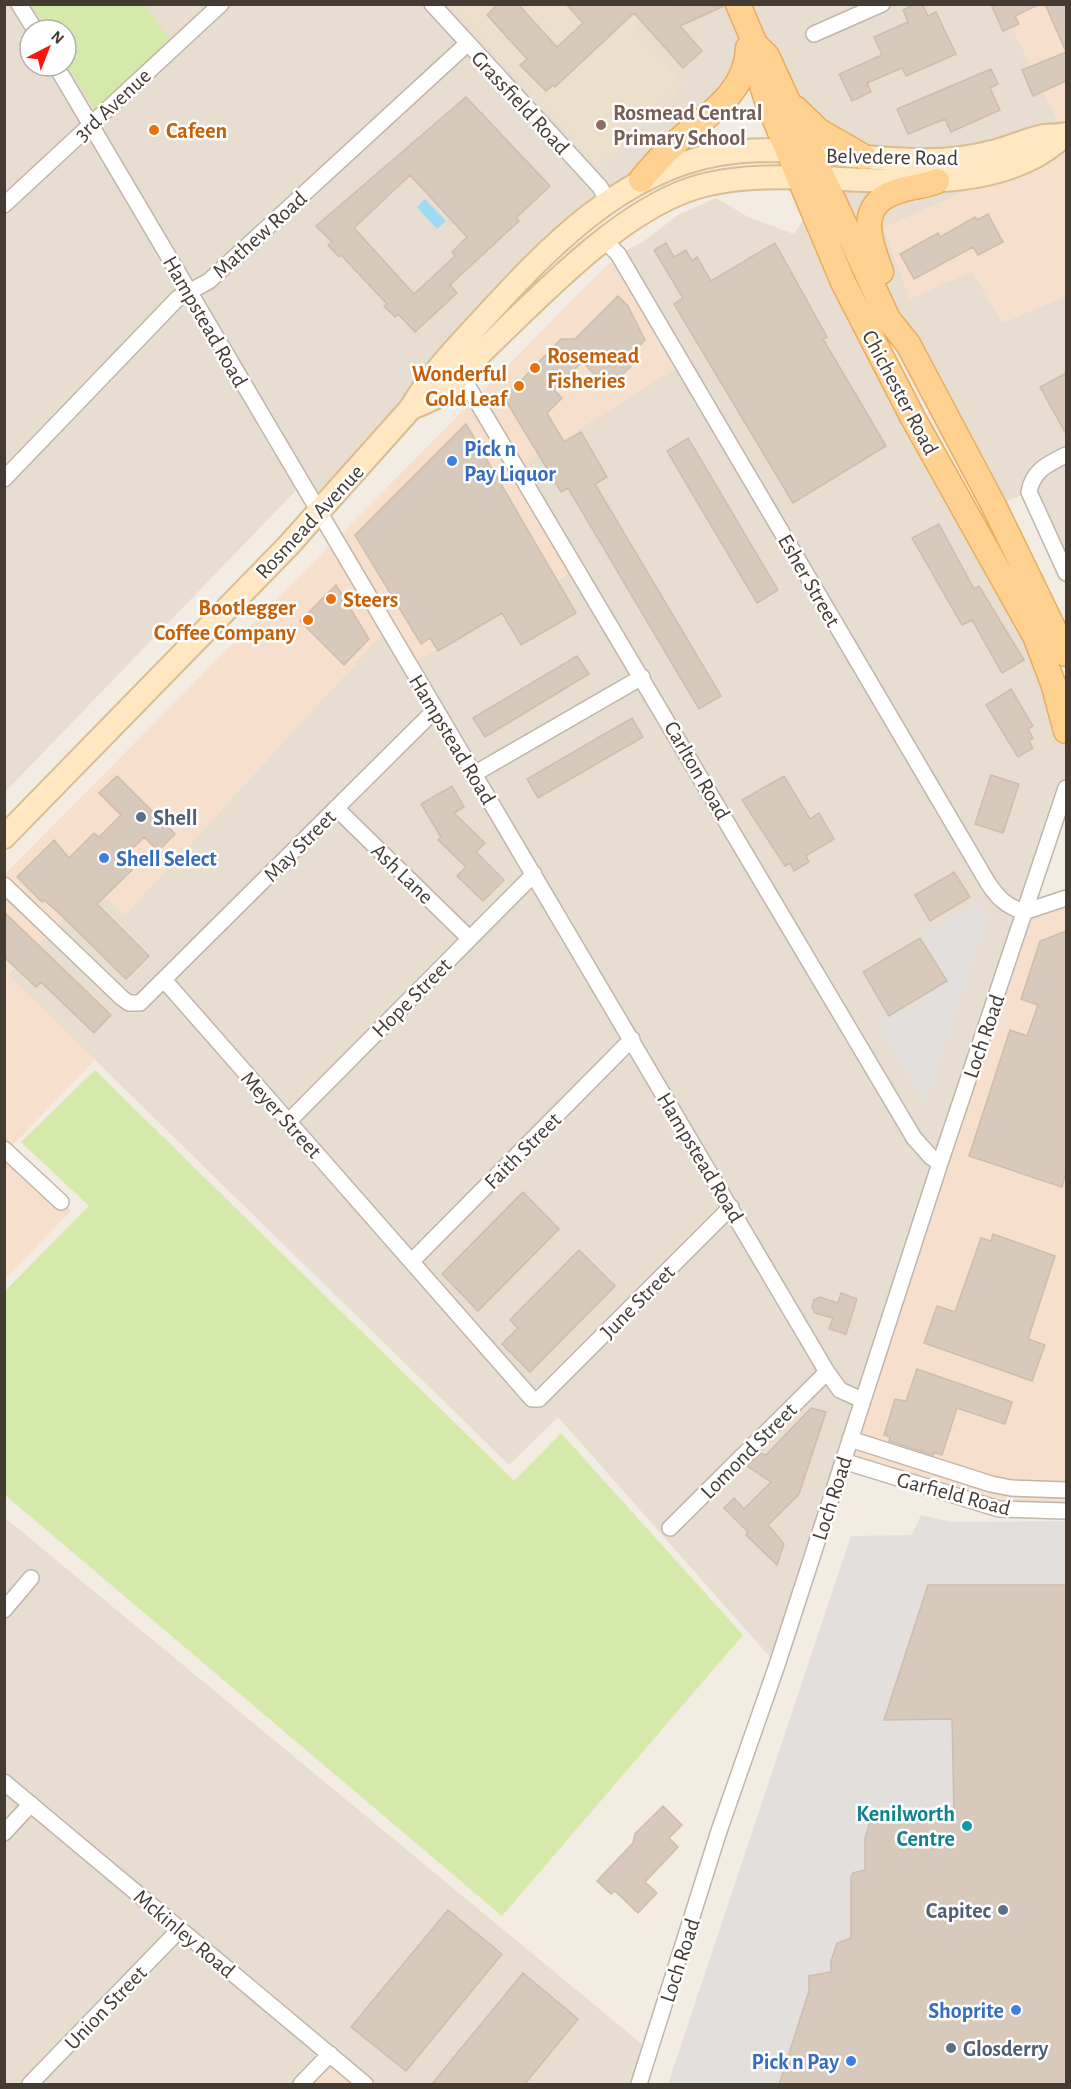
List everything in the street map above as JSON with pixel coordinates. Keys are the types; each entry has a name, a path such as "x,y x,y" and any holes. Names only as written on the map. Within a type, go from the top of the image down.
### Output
{"main road":[{"name":"Chichester Road","path":"738,4 752,36 767,56 778,84 800,153 799,179 843,282 875,346 1035,636 1053,683 1066,732"},
{"name":"Chichester Road","path":"752,36 757,71 800,153 823,179 888,319 908,344 1023,561 1066,654"},
{"path":"641,180 678,141 731,94 744,71 752,36"},
{"path":"778,84 798,111 819,131 864,157"},
{"name":"Belvedere Road","path":"800,153 947,159 993,152 1043,136 1066,135"},
{"name":"Belvedere Road","path":"799,179 937,181 970,177 1021,162 1047,150 1066,135"},
{"name":"Rosmead Avenue","path":"4,837 319,511 411,408 425,384 519,280 570,232 608,201 641,180 676,165 721,153 800,153"},
{"name":"Rosmead Avenue","path":"411,408 438,396 604,240 644,210 692,189 727,182 799,179"},
{"path":"908,344 871,244 868,221 880,200 890,194 937,181"},
{"path":"519,280 540,270 579,241 589,238 604,240"}],"street":[{"path":"19,4 27,18"},
{"name":"3rd Avenue","path":"4,205 221,4"},
{"name":"Grassfield Road","path":"432,4 600,187 608,201"},
{"path":"814,34 882,4"},
{"name":"Mathew Road","path":"4,479 178,298 190,293 218,273 468,43"},
{"name":"Hampstead Road","path":"63,78 827,1372 840,1390 862,1400"},
{"name":"Esher Street","path":"604,240 618,254 988,883 1004,902 1024,912"},
{"name":"Carlton Road","path":"460,373 914,1138 931,1157 940,1163"},
{"path":"1066,455 1039,469 1029,492 1066,573"},
{"path":"474,774 642,677"},
{"name":"May Street","path":"165,981 435,710"},
{"name":"Loch Road","path":"639,2085 719,1831 777,1665 940,1163 1066,788"},
{"name":"Ash Lane","path":"336,808 469,938"},
{"name":"Hope Street","path":"289,1121 534,874"},
{"path":"4,885 129,1004 144,1001 165,981"},
{"path":"1024,912 1066,898"},
{"name":"Meyer Street","path":"165,981 412,1261 527,1396 536,1400 543,1395"},
{"name":"Faith Street","path":"412,1261 632,1039"},
{"path":"4,1149 61,1202"},
{"name":"June Street","path":"543,1395 731,1207"},
{"name":"Lomond Street","path":"670,1528 827,1372"},
{"name":"Garfield Road","path":"850,1439 991,1484 1011,1488 1066,1490"},
{"name":"Garfield Road","path":"843,1461 999,1509 1066,1511"},
{"path":"4,1610 32,1578"},
{"name":"Mckinley Road","path":"4,1782 365,2085"},
{"path":"4,1833 31,1804"},
{"name":"Union Street","path":"30,2085 180,1929"},
{"path":"301,2085 330,2054"}],"shaded area":[{"path":"5,5 1001,5 1065,135 973,271 1002,323 1066,296 1066,573 1029,492 994,506 744,71 608,201 319,511 302,484 5,792"},
{"name":"Rosmead Central Primary School","path":"449,5 656,5 633,26 683,84 598,167"},
{"path":"1001,5 1066,5 1066,296 1002,323 973,271 910,299 883,228 1049,153 1064,135"},
{"path":"716,198 748,217 794,234 811,208 1017,604 1066,731 1066,788 777,1665 558,1417 509,1465 8,975 94,887 125,915 387,629 409,665 577,569 517,468 618,254 643,242 678,215"},
{"path":"618,254 683,364 518,468 577,568 409,665 387,629 125,915 93,888 8,974 95,1060 7,1151 71,1211 5,1279 5,874"},
{"path":"1066,898 1066,1511 1020,1511 843,1461 1024,912"},
{"path":"979,902 988,918 926,1103 877,1024 946,982 919,936"},
{"path":"921,1515 951,1522 1066,1521 1066,1585 928,1585 884,1720 952,1719 954,1811 878,1811 872,1815 865,1838 865,1872 851,1940 837,1943 831,1961 832,1974 809,1976 809,1991 779,2084 668,2084 851,1536 912,1535"},
{"path":"4,1517 649,2050 639,2084 5,2084"},
{"path":"330,2054 365,2084 301,2084"}],"green space":[{"path":"31,5 145,5 172,43 95,110 76,78 78,78 78,18 39,18"},
{"path":"95,1070 514,1481 561,1433 743,1635 502,1916 5,1495 5,1291 89,1206 21,1142"}],"water":[{"path":"425,199 446,221 437,229 417,207"}],"building":[{"path":"498,4 518,4 557,47 583,23 566,4 724,6 680,26 702,51 683,68 634,13 555,87 553,85 546,91 520,65 527,59 487,15"},
{"path":"916,4 922,4 928,16 936,12 956,54 906,76 902,68 867,83 871,92 852,101 839,74 882,55 874,37 908,22 903,10"},
{"path":"991,4 1040,4 1015,16 1019,24 1003,31"},
{"path":"1045,4 1066,4 1066,52"},
{"path":"1066,52 1066,81 1033,96 1022,70"},
{"path":"991,69 998,84 990,88 1000,110 951,132 945,119 908,134 897,109"},
{"path":"466,97 550,186 516,218 519,221 450,285 457,293 415,332 398,314 395,317 384,306 387,304 341,255 339,257 328,245 332,242 316,226","holes":["410,175 467,237 452,252 455,256 414,294 354,228"]},
{"path":"988,214 1003,242 978,255 973,247 914,279 900,254 938,233 940,237 975,217 977,220"},
{"path":"666,243 674,257 686,250 692,261 697,257 711,281 775,243 827,337 823,339 886,446 793,503 674,304 683,298 654,250"},
{"path":"618,296 628,306 645,340 626,359 632,365 609,388 582,362 554,390 562,398 547,413 564,442 581,432 607,477 595,484 721,696 699,709 568,488 561,492 506,401 507,395 561,339 575,339"},
{"path":"1066,373 1066,434 1040,387"},
{"path":"466,424 576,613 521,645 502,613 438,651 430,638 421,644 355,535"},
{"path":"688,438 778,590 757,603 667,451"},
{"path":"939,524 974,589 979,586 1024,660 1002,673 972,620 962,625 912,538"},
{"path":"336,585 369,639 344,665 300,621"},
{"path":"577,656 589,674 485,737 473,718"},
{"path":"1011,689 1033,726 1028,729 1033,738 1029,741 1033,748 1018,757 986,705"},
{"path":"632,718 643,737 538,798 527,779"},
{"path":"991,775 1019,784 1003,833 975,824"},
{"path":"117,776 175,834 158,851 144,837 121,860 132,870 97,904 149,956 126,979 61,915 44,900 42,902 17,877 54,840 69,858 94,833 99,837 121,815 99,793"},
{"path":"784,776 810,819 819,813 834,839 806,856 809,862 794,871 790,863 785,866 742,800"},
{"path":"452,786 464,807 454,813 485,843 476,852 504,880 483,901 457,876 466,867 438,840 441,837 421,804"},
{"path":"954,872 970,897 930,921 915,895"},
{"path":"4,912 111,1015 94,1033 41,982 36,987 4,957"},
{"path":"1066,931 1066,1172 1062,1187 969,1156 1010,1030 1027,1036 1038,1005 1021,999 1040,941"},
{"path":"920,938 947,981 889,1016 863,972"},
{"path":"523,1192 559,1229 478,1311 442,1274"},
{"path":"993,1234 1055,1256 1028,1339 1045,1345 1032,1381 924,1343 937,1306 955,1312 981,1238 991,1241"},
{"path":"579,1250 615,1286 530,1372 502,1344 518,1328 510,1320"},
{"path":"841,1293 857,1299 846,1334 829,1329 833,1318 815,1313 812,1307 814,1300 820,1297 838,1303"},
{"path":"917,1369 1012,1402 1005,1424 957,1408 942,1455 934,1452 933,1455 889,1441 890,1437 884,1435 895,1399 906,1401"},
{"path":"811,1408 826,1412 799,1494 768,1525 784,1544 777,1565 746,1535 748,1532 724,1508 734,1498 744,1509 771,1482 747,1466 760,1453 766,1455"},
{"name":"Kenilworth Centre","path":"928,1585 1066,1585 1066,2085 779,2085 809,1991 809,1976 831,1972 831,1961 837,1943 851,1938 851,1877 853,1873 865,1870 865,1838 872,1815 878,1811 954,1811 952,1719 884,1720"},
{"path":"663,1806 682,1825 669,1838 678,1847 645,1882 657,1893 638,1913 615,1891 611,1894 597,1881 633,1843 635,1834"},
{"path":"448,1910 502,1954 406,2071 351,2027"},
{"path":"523,1973 578,2019 524,2085 431,2085"}],"place":[{"name":"Rosmead Central Primary School","path":"601,125"},
{"name":"Cafeen","path":"154,130"},
{"name":"Rosemead Fisheries","path":"535,368"},
{"name":"Wonderful Gold Leaf","path":"519,386"},
{"name":"Pick n Pay Liquor","path":"452,461"},
{"name":"Steers","path":"331,599"},
{"name":"Bootlegger Coffee Company","path":"308,620"},
{"name":"Shell","path":"141,817"},
{"name":"Shell Select","path":"104,858"},
{"name":"Kenilworth Centre","path":"967,1826"},
{"name":"Capitec","path":"1003,1910"},
{"name":"Shoprite","path":"1016,2010"},
{"name":"Glosderry","path":"951,2048"},
{"name":"Pick n Pay","path":"851,2061"}]}
